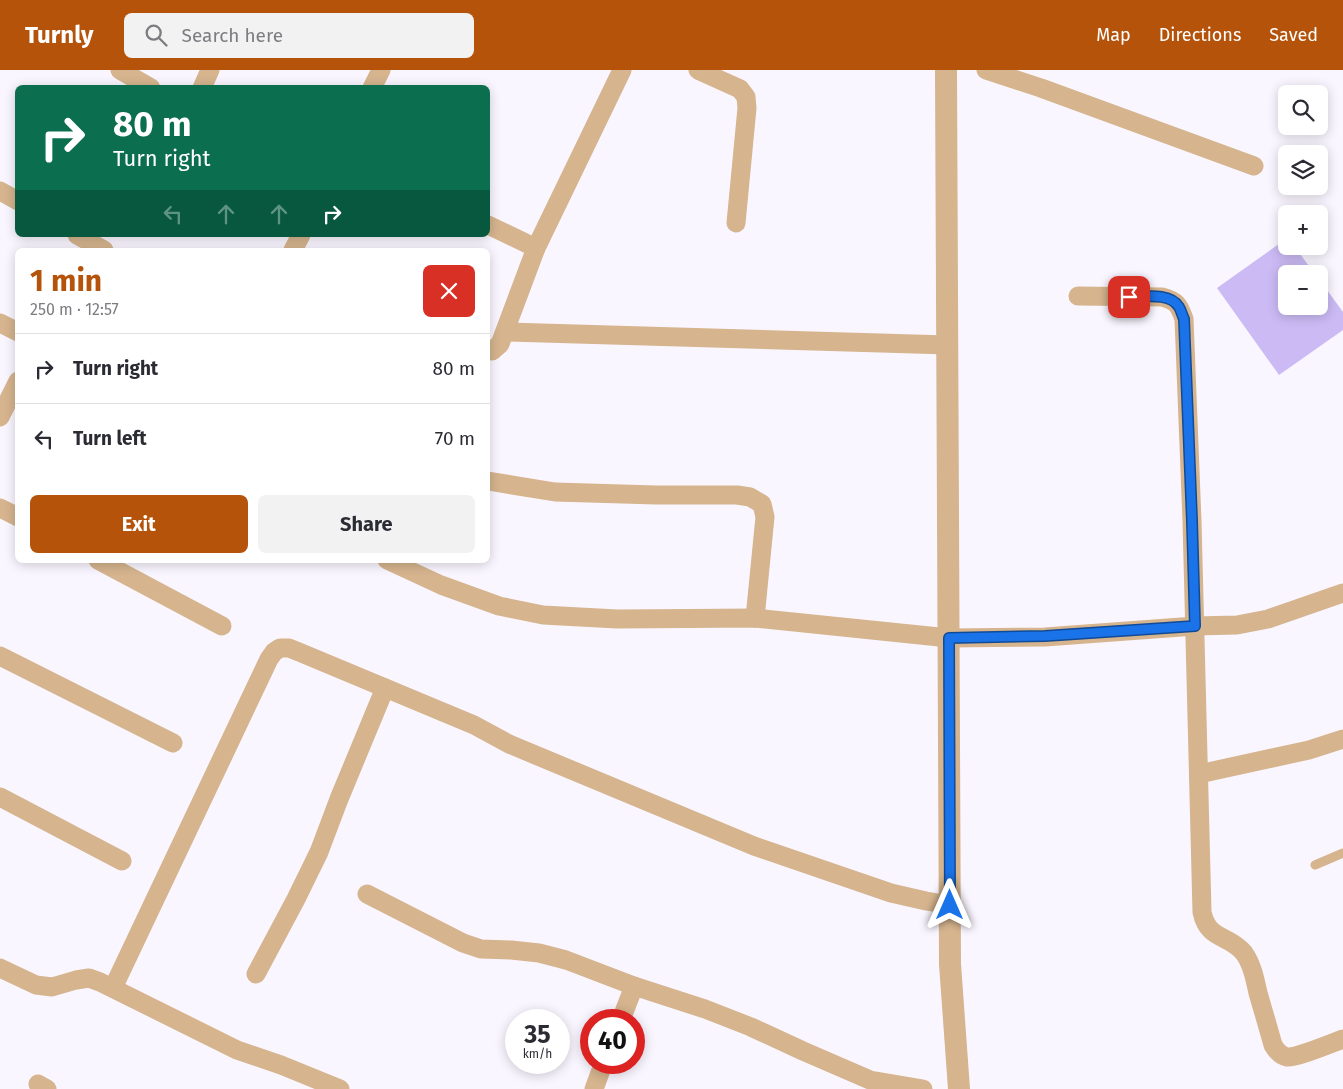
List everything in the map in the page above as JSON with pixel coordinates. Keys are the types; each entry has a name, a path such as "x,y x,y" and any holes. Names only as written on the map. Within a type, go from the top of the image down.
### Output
{"street":[{"path":"120,70 146,85"},
{"path":"203,85 210,70"},
{"path":"374,85 381,70"},
{"path":"490,351 500,344 506,332 536,248 622,70"},
{"path":"698,70 740,89 746,97 747,108 736,222"},
{"path":"946,70 950,964 959,1089"},
{"path":"986,70 1041,88 1254,166"},
{"path":"0,191 15,199"},
{"path":"490,226 536,248"},
{"path":"81,237 100,248"},
{"path":"1078,296 1162,297 1172,300 1180,307 1184,319 1192,511 1202,912 1204,922 1210,931 1234,944 1243,952 1251,965 1273,1044 1278,1053 1286,1057 1296,1056 1343,1039"},
{"path":"0,323 15,330"},
{"path":"506,332 948,345"},
{"path":"0,417 15,387"},
{"path":"490,481 555,492 737,495 750,497 762,504 765,517 754,618"},
{"path":"0,508 15,516"},
{"path":"104,563 222,626"},
{"path":"394,563 442,585 499,606 543,615 617,619 754,618 949,638 1045,636 1237,625 1268,619 1343,593"},
{"path":"113,988 269,659 280,648 289,648 474,725 509,744 754,846 891,893 950,905"},
{"path":"0,656 173,743"},
{"path":"256,974 319,852 385,688"},
{"path":"1199,774 1310,750 1343,739"},
{"path":"0,797 122,861"},
{"path":"367,894 463,942 481,949 539,952 566,960 751,1027 870,1080 923,1089"},
{"path":"0,968 36,985 52,988 89,978 113,988 237,1050 281,1065 340,1089"},
{"path":"625,1009 634,986"},
{"path":"594,1089 600,1074"}],"lane":[{"path":"1315,865 1343,853"}],"building":[{"path":"1278,245 1278,255 1301,255 1308,265 1278,265 1278,315 1328,315 1328,291 1343,312 1343,330 1279,375 1217,288"}],"route":[{"path":"950,905 949,638 1045,636 1195,626 1184,319 1180,307 1172,300 1162,297 1129,297"}]}
